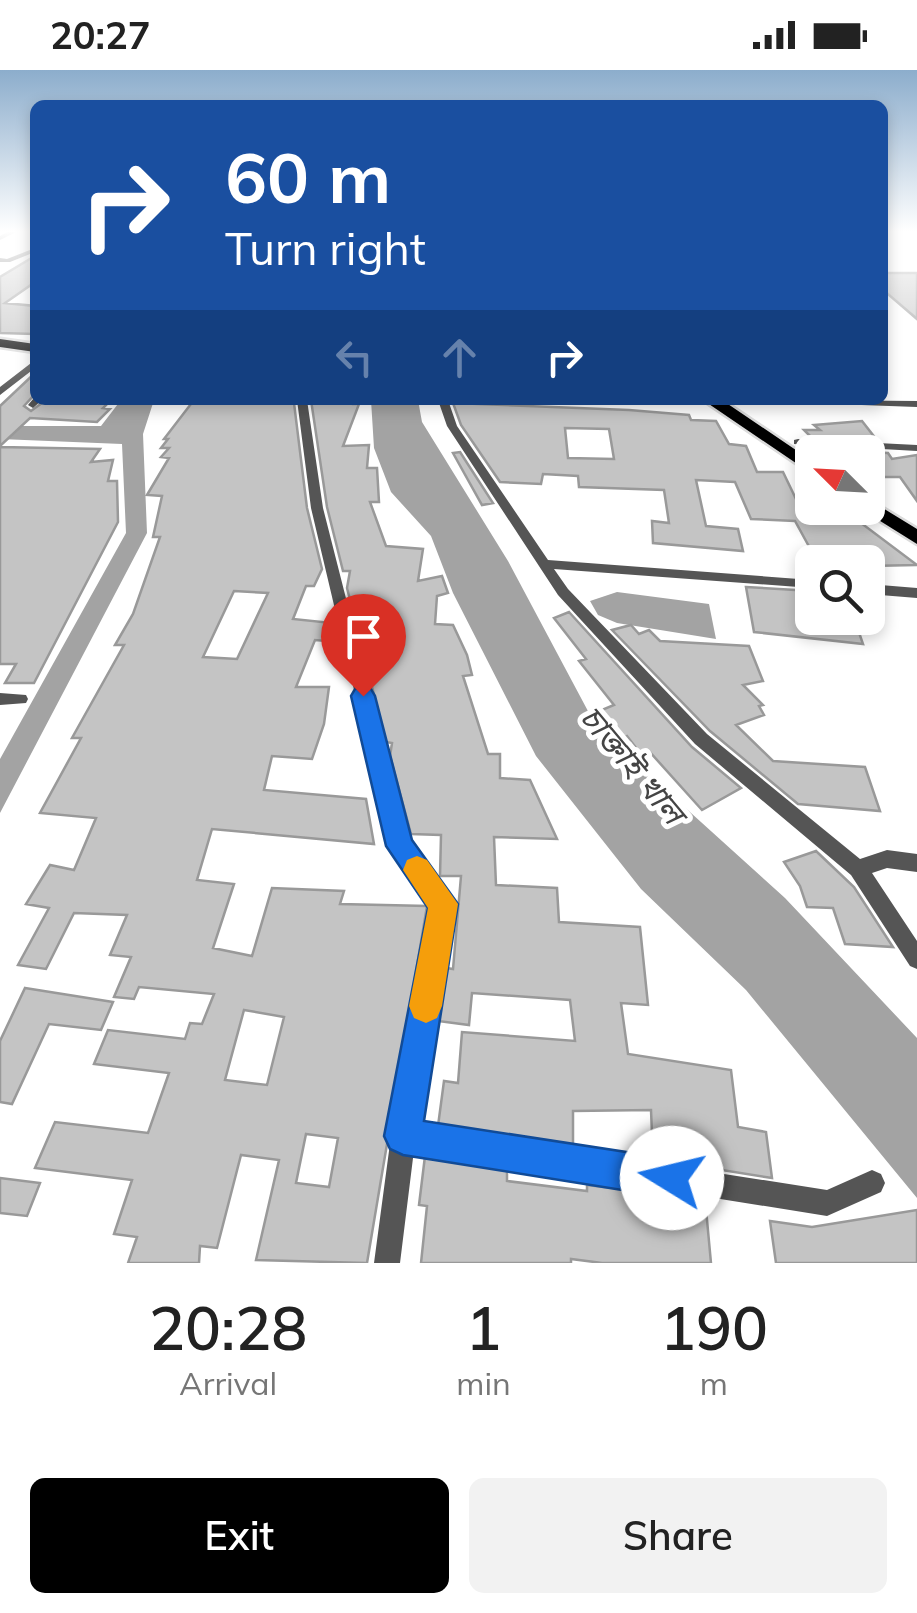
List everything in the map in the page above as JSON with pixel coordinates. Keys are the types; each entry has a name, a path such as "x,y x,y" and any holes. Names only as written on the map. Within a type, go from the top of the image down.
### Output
{"highway":[{"path":"0,347 30,350"},
{"path":"718,405 795,457"},
{"path":"741,405 795,440"},
{"path":"755,430 774,426"},
{"path":"885,498 917,519"},
{"path":"885,516 917,538"}],"street":[{"path":"0,392 30,367"},
{"path":"888,403 917,404"},
{"path":"303,405 317,508 400,846 444,904 403,1136 387,1263"},
{"path":"445,405 452,426 563,592 701,739 858,869 917,960"},
{"path":"885,446 917,448"},
{"path":"543,564 795,583"},
{"path":"885,590 917,593"},
{"path":"0,699 20,699"},
{"path":"858,869 887,859 917,864"},
{"path":"403,1136 826,1203 872,1182"}],"water":[{"path":"117,405 152,405 143,434 147,533 0,813 0,759 126,533 122,444 0,439 0,426 101,426"},
{"name":"চাক্তাই খাল","path":"371,405 419,405 422,422 508,561 597,728 785,898 917,1038 917,1198 746,990 641,889 536,756 453,593 431,536 391,492 374,448"},
{"path":"617,592 709,604 716,639 617,623 598,615 590,601"}],"building":[{"path":"0,288 27,288 5,303 30,306 30,334 0,333"},
{"path":"888,288 917,288 917,319 888,294"},
{"path":"30,378 30,399 24,406 31,411 39,405 106,405 103,408 110,409 97,422 30,418 0,446 0,406"},
{"path":"190,405 294,405 307,508 322,569 314,586 306,586 293,619 332,623 326,641 315,640 296,687 329,687 324,724 312,759 272,756 264,790 366,799 374,844 212,829 197,880 234,884 213,948 252,956 272,888 344,891 340,904 427,906 367,1263 256,1260 279,1160 241,1155 217,1248 200,1246 199,1263 128,1263 137,1237 114,1234 132,1180 35,1168 55,1122 148,1133 169,1073 94,1064 108,1030 185,1039 190,1023 202,1024 214,994 139,987 134,999 114,997 131,957 110,955 127,915 74,913 46,969 18,965 49,908 26,904 50,865 74,870 96,818 40,813 81,738 72,738 124,645 115,645 133,614 160,537 153,537 162,496 147,495 169,458 161,457 169,448 161,448 168,439 164,439","holes":["234,591 268,593 237,659 203,657","244,1010 284,1017 267,1085 225,1080","306,1134 338,1138 329,1187 296,1183"]},
{"path":"312,405 359,405 343,446 369,445 367,468 377,468 379,502 370,502 386,546 423,549 418,581 442,576 448,593 437,596 435,624 453,625 467,655 472,675 463,676 488,754 500,754 500,778 530,780 557,839 494,837 496,885 557,888 559,922 640,927 648,1005 621,1003 628,1054 731,1070 738,1127 766,1132 772,1178 653,1159 651,1110 573,1111 573,1147 438,1126 444,1081 458,1083 462,1032 575,1041 570,1000 472,993 469,1025 438,1021 446,968 453,969 461,876 440,876 441,835 411,834 390,756 392,743 386,742 347,588 350,571 343,571 327,507"},
{"path":"454,405 629,410 716,421 729,444 746,446 757,472 783,472 795,497 795,521 751,519 735,482 696,480 706,526 738,529 743,551 653,543 652,521 669,523 664,490 579,487 578,476 543,474 541,484 500,482 461,425","holes":["565,428 609,429 614,459 568,458"]},
{"path":"862,421 873,435 809,435 804,430 820,430 814,425"},
{"path":"0,447 100,449 91,462 113,460 108,481 117,481 118,522 34,683 5,683 16,664 0,664"},
{"path":"460,452 493,503 482,505 453,453"},
{"path":"885,453 892,459 917,455 917,501 900,477 885,477"},
{"path":"797,525 864,525 917,565 885,566 885,545 808,545"},
{"path":"746,587 795,590 795,635 860,635 863,644 754,632"},
{"path":"569,612 692,747 741,788 702,810 648,750 640,753 627,736 618,740 597,712 614,705 579,661 586,659 554,618"},
{"path":"631,625 639,634 649,630 660,641 749,646 763,681 743,685 763,705 759,706 764,715 736,725 773,761 865,767 880,811 798,804 710,731 612,630"},
{"path":"816,851 854,887 893,947 845,944 833,908 807,907 800,886 784,862"},
{"path":"25,988 113,1002 101,1030 49,1024 12,1104 0,1102 0,1041"},
{"path":"425,1156 507,1169 507,1181 587,1191 587,1185 629,1190 629,1198 706,1209 711,1263 602,1263 571,1259 571,1263 421,1263 427,1206 419,1205"},
{"path":"0,1178 40,1183 27,1216 0,1213"},
{"path":"917,1210 917,1263 776,1263 770,1221 812,1227"}],"slow traffic":[{"path":"417,870 444,904 426,1006"}],"route":[{"path":"363,696 400,846 444,904 403,1136 672,1178"}]}
